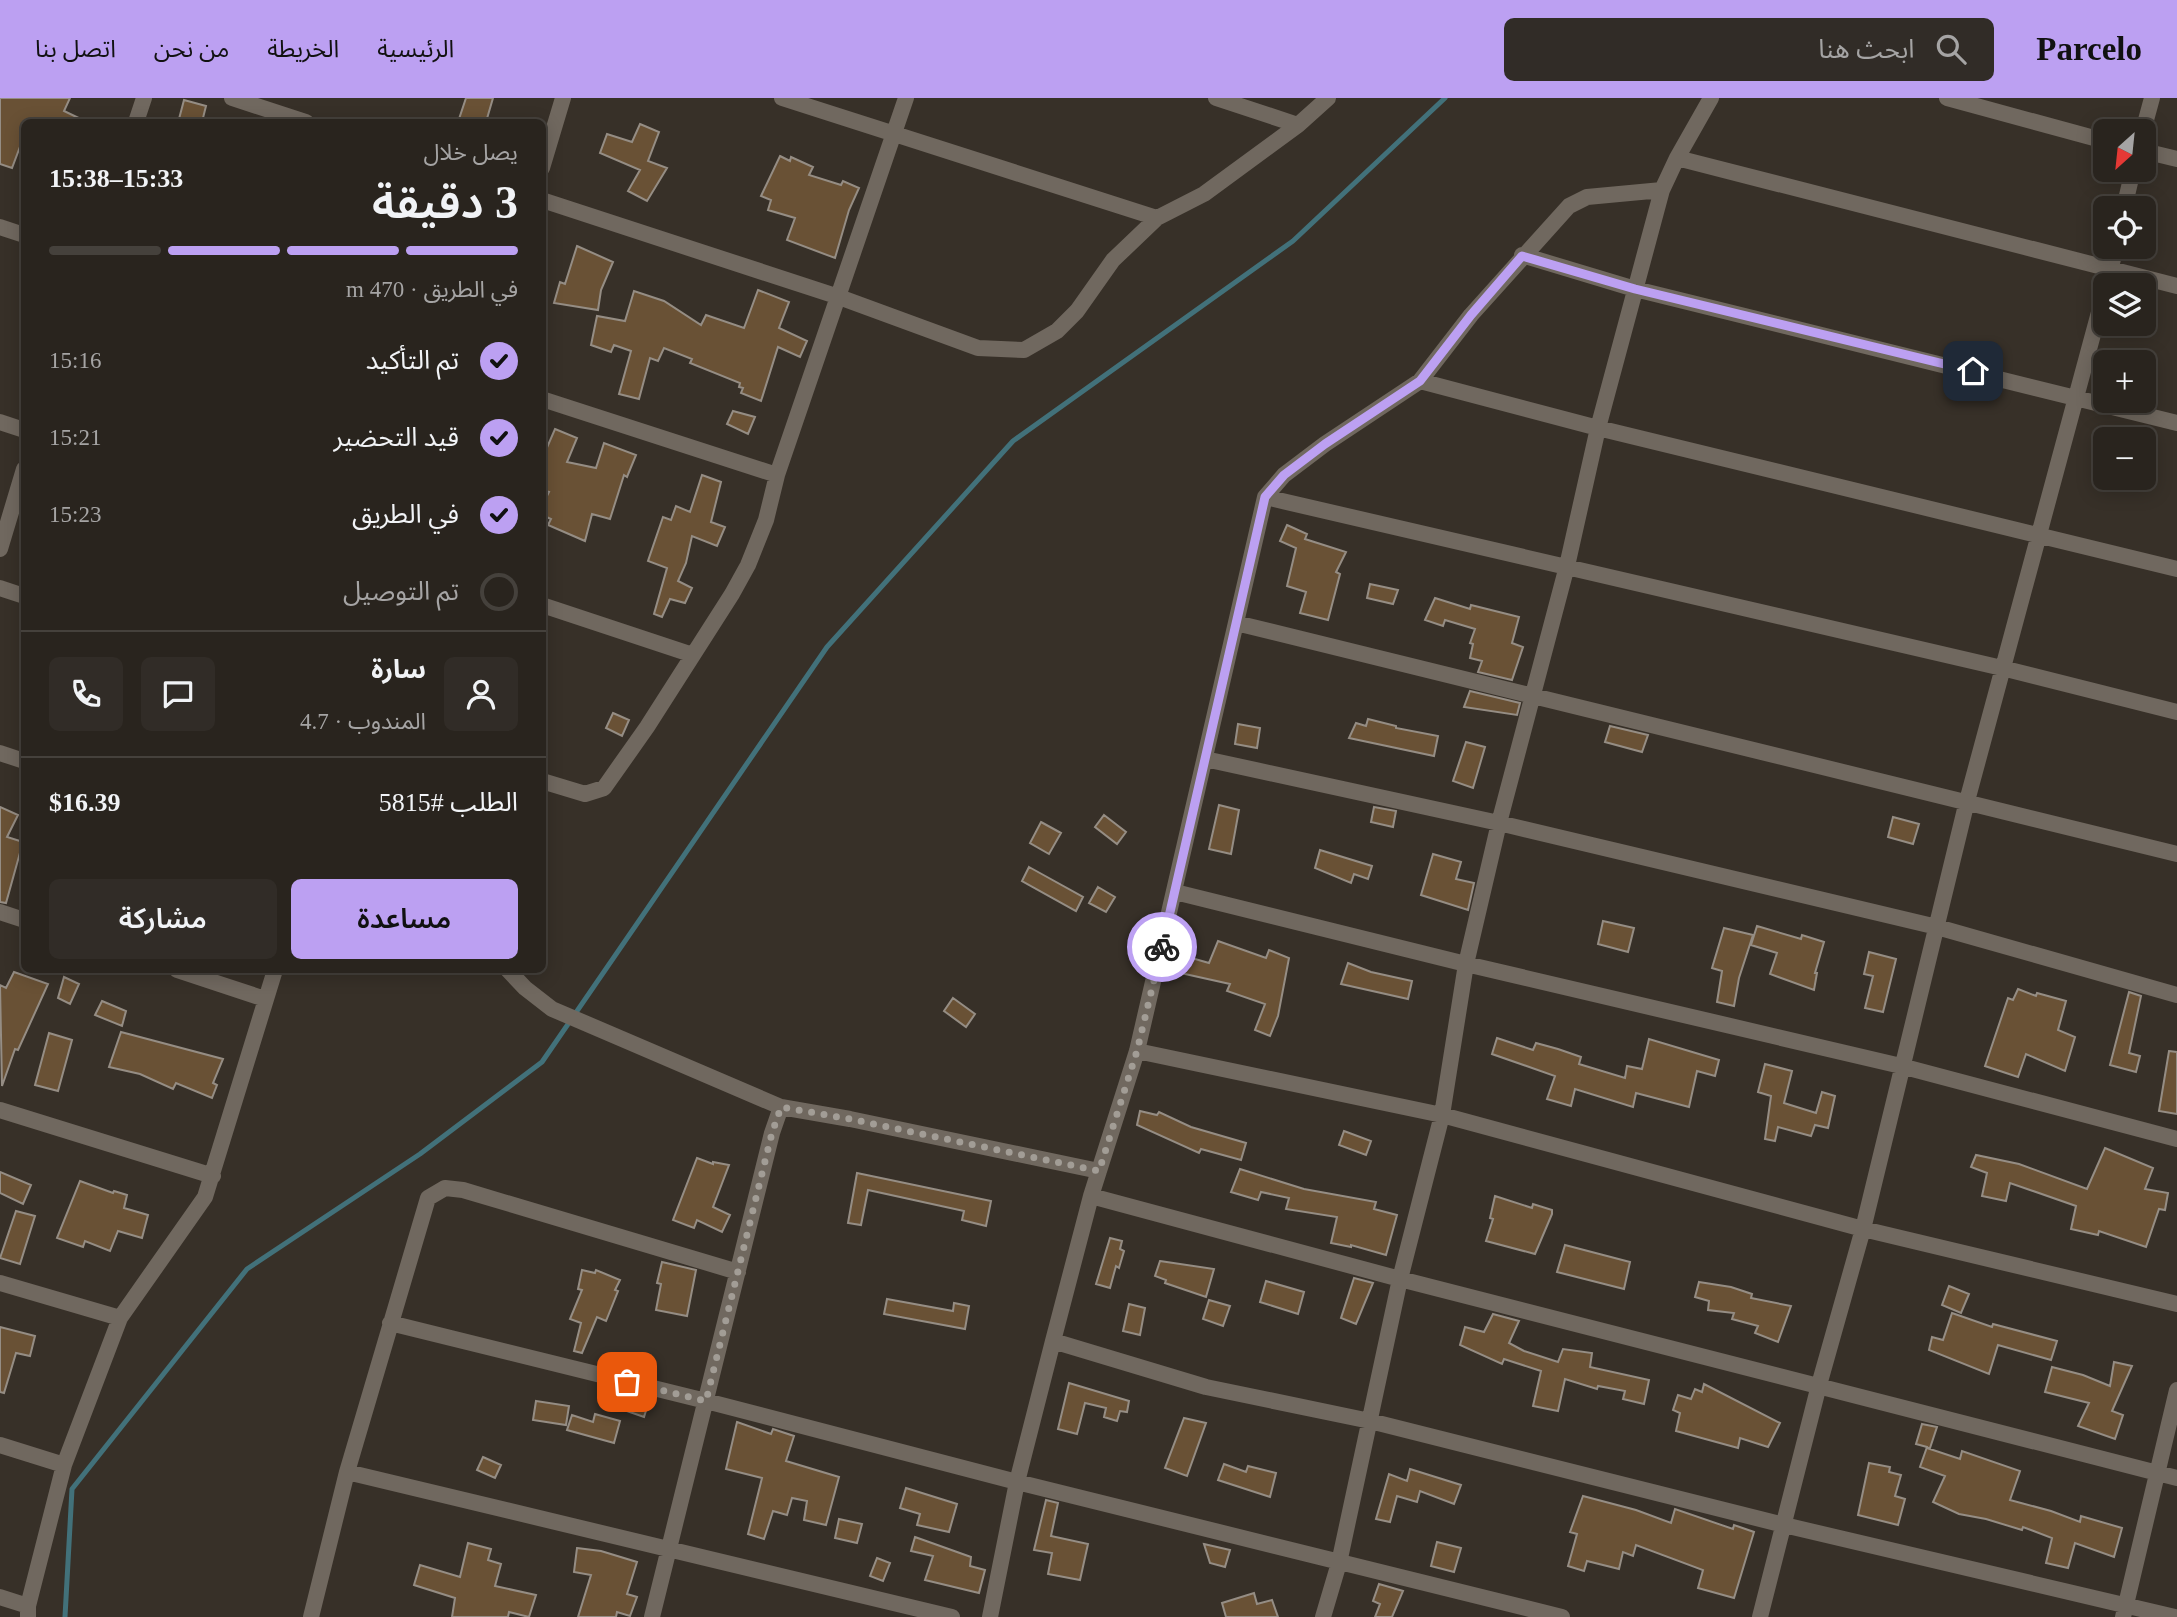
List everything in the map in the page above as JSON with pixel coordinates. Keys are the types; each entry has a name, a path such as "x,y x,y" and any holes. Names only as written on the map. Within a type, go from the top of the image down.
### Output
{"street":[{"path":"137,119 144,98"},
{"path":"232,98 297,119"},
{"path":"546,155 563,98"},
{"path":"782,98 1157,218"},
{"path":"546,782 584,794 604,788 693,655 748,565 766,520 777,475 906,98"},
{"path":"546,201 839,297 978,348 1024,350 1056,331 1077,311 1113,260 1157,218 1204,194 1298,125 1328,98"},
{"path":"1323,1617 1339,1563 1400,1279 1442,1115 1466,964 1499,823 1567,566 1598,428 1662,190 1711,98"},
{"path":"1947,98 2093,138"},
{"path":"2146,119 2152,98"},
{"path":"1221,99 1298,125"},
{"path":"2156,154 2177,159"},
{"path":"1677,158 2093,278"},
{"path":"990,1617 1017,1482 1053,1341 1091,1196 1137,1051 1265,497 1284,475 1325,444 1420,381 1471,315 1569,206 1587,197 1662,190"},
{"path":"0,227 21,234"},
{"path":"1522,256 1635,289 2177,423"},
{"path":"2156,285 2177,286"},
{"path":"1760,1617 1819,1385 1863,1229 1967,801 2093,336"},
{"path":"1420,381 1598,428 2177,569"},
{"path":"546,400 777,475"},
{"path":"0,422 21,429"},
{"path":"0,549 21,479"},
{"path":"1265,497 2002,668 2177,712"},
{"path":"0,588 21,595"},
{"path":"546,606 693,655"},
{"path":"1236,623 2177,854"},
{"path":"0,753 21,760"},
{"path":"1205,760 1499,823 1937,927 2177,995"},
{"path":"1175,892 1466,964 1901,1066 2177,1139"},
{"path":"0,912 21,919"},
{"path":"186,973 265,999"},
{"path":"0,1597 28,1612 64,1465 120,1318 205,1197 274,973"},
{"path":"511,973 552,1009 781,1107 1099,1171"},
{"path":"1137,1051 1442,1115 1863,1229 2177,1304"},
{"path":"652,1617 772,1133 781,1107"},
{"path":"0,1110 213,1176"},
{"path":"316,1616 347,1472 428,1198 445,1188 463,1190 738,1272"},
{"path":"1091,1196 1400,1279 2177,1478"},
{"path":"0,1283 120,1318"},
{"path":"390,1323 1562,1617"},
{"path":"1053,1341 1206,1387 1370,1421 2125,1611 2175,1617"},
{"path":"2125,1611 2155,1473 2177,1390"},
{"path":"0,1445 64,1465"},
{"path":"347,1472 952,1617"}],"building":[{"path":"0,98 70,98 64,111 81,119 21,119 21,144 12,168 0,164"},
{"path":"466,98 493,98 487,119 459,119"},
{"path":"184,100 206,106 203,119 179,119"},
{"path":"640,124 659,132 648,161 667,168 647,201 628,191 640,170 600,153 607,134 632,142"},
{"path":"780,156 790,161 791,157 813,167 809,175 841,185 843,181 859,188 849,210 835,258 787,240 795,218 768,210 771,200 761,196"},
{"path":"577,246 613,262 601,290 598,310 554,303 560,282 565,284"},
{"path":"758,290 789,302 779,328 807,341 800,357 778,347 761,401 741,393 743,388 739,387 740,383 690,363 692,359 664,348 658,361 650,358 639,399 619,394 631,351 614,345 611,352 591,345 597,316 625,321 634,291 664,301 701,325 706,315 744,328"},
{"path":"733,411 755,417 748,434 727,424"},
{"path":"555,429 577,438 567,462 596,468 604,443 636,455 627,477 624,475 610,519 592,514 585,541 548,525 551,519 546,517 546,498 549,492 546,491 546,450"},
{"path":"702,475 721,482 711,522 725,527 717,546 692,536 686,563 678,581 692,588 685,603 670,599 662,617 654,614 667,568 648,561 663,517 671,520 676,506 690,512"},
{"path":"1287,525 1307,534 1305,539 1346,552 1336,572 1340,574 1328,620 1300,613 1306,592 1287,586 1296,548 1280,541"},
{"path":"1370,584 1398,590 1393,604 1367,598"},
{"path":"1435,598 1470,609 1471,605 1519,617 1512,643 1523,647 1512,680 1478,672 1482,661 1470,658 1473,644 1470,643 1475,629 1445,620 1443,626 1425,620"},
{"path":"1470,691 1520,703 1517,715 1464,707"},
{"path":"613,713 629,720 622,736 606,728"},
{"path":"1368,719 1396,728 1438,736 1434,756 1349,738 1356,723 1366,726"},
{"path":"1238,724 1260,728 1257,748 1235,744"},
{"path":"1610,726 1648,735 1642,752 1605,742"},
{"path":"1466,742 1485,747 1473,788 1453,781"},
{"path":"1219,805 1239,810 1231,854 1209,849"},
{"path":"0,807 18,815 7,837 21,841 21,849 6,903 0,902"},
{"path":"1374,807 1396,811 1393,827 1371,822"},
{"path":"1104,815 1126,832 1117,844 1095,827"},
{"path":"1893,817 1919,824 1913,844 1888,837"},
{"path":"1041,822 1061,833 1049,854 1030,843"},
{"path":"1320,850 1372,866 1368,879 1354,874 1351,883 1315,868"},
{"path":"1433,854 1461,862 1456,879 1474,883 1468,910 1421,895"},
{"path":"1029,867 1083,897 1076,911 1022,881"},
{"path":"1098,887 1115,897 1106,912 1089,903"},
{"path":"1603,921 1634,928 1628,952 1598,944"},
{"path":"1757,926 1801,939 1802,935 1824,942 1815,973 1814,990 1770,974 1777,953 1751,945"},
{"path":"1724,928 1753,935 1739,978 1734,1006 1717,1002 1722,971 1712,968"},
{"path":"1218,941 1266,958 1269,950 1289,958 1278,1016 1270,1036 1255,1030 1265,1004 1227,991 1230,984 1176,972 1181,955 1209,963"},
{"path":"1869,952 1896,959 1883,1012 1865,1008 1873,976 1864,974"},
{"path":"1348,963 1371,972 1412,981 1408,999 1341,984"},
{"path":"14,972 48,984 18,1050 15,1049 2,1086 0,985 6,988"},
{"path":"64,977 79,984 70,1004 58,998"},
{"path":"2018,989 2036,996 2037,993 2066,1001 2058,1030 2075,1037 2065,1071 2026,1054 2018,1077 1985,1066 2008,998 2013,1000"},
{"path":"2129,992 2141,996 2129,1053 2140,1056 2136,1072 2110,1065"},
{"path":"953,998 975,1014 966,1027 944,1011"},
{"path":"102,1001 126,1011 122,1026 95,1015"},
{"path":"121,1032 223,1059 213,1083 217,1085 212,1098 176,1083 173,1089 140,1074 109,1067"},
{"path":"49,1033 72,1040 58,1091 35,1085"},
{"path":"1497,1038 1533,1050 1536,1043 1558,1049 1581,1057 1579,1064 1625,1078 1627,1066 1642,1069 1649,1039 1719,1060 1715,1076 1697,1071 1689,1107 1636,1093 1633,1107 1575,1089 1571,1106 1547,1099 1555,1076 1492,1054"},
{"path":"2169,1051 2177,1052 2177,1114 2159,1111"},
{"path":"1765,1064 1792,1071 1784,1103 1816,1113 1822,1092 1835,1096 1828,1128 1815,1125 1811,1136 1778,1127 1775,1141 1765,1139 1771,1096 1758,1092"},
{"path":"1140,1111 1157,1115 1159,1112 1191,1127 1246,1143 1241,1160 1201,1149 1199,1153 1137,1125"},
{"path":"1344,1131 1371,1141 1366,1155 1339,1145"},
{"path":"2105,1148 2153,1168 2145,1189 2168,1193 2165,1210 2159,1209 2146,1247 2099,1231 2098,1235 2071,1229 2076,1206 2010,1183 2006,1201 1982,1196 1987,1173 1971,1167 1976,1155 2019,1164 2087,1189"},
{"path":"697,1158 713,1164 729,1165 713,1207 730,1215 722,1232 697,1220 694,1228 673,1220"},
{"path":"1240,1169 1304,1189 1376,1202 1374,1209 1397,1215 1386,1255 1351,1245 1331,1243 1337,1217 1286,1209 1289,1198 1261,1192 1258,1200 1231,1192"},
{"path":"0,1172 31,1185 23,1204 0,1193"},
{"path":"857,1173 991,1201 986,1226 962,1220 964,1211 868,1190 861,1225 848,1223"},
{"path":"80,1181 127,1195 124,1208 148,1215 142,1238 118,1231 110,1251 85,1241 83,1247 57,1238"},
{"path":"1495,1196 1532,1208 1533,1204 1552,1210 1535,1254 1486,1241 1493,1219 1490,1218"},
{"path":"16,1211 35,1216 20,1264 0,1258"},
{"path":"1110,1238 1122,1241 1120,1249 1124,1251 1119,1268 1116,1266 1110,1288 1096,1284"},
{"path":"1565,1245 1630,1262 1624,1289 1557,1272"},
{"path":"1160,1261 1214,1269 1206,1297 1165,1283 1166,1280 1155,1276"},
{"path":"662,1262 696,1270 687,1316 656,1310 661,1284 657,1283"},
{"path":"582,1270 595,1273 596,1270 620,1280 606,1321 597,1317 582,1353 574,1351 581,1323 570,1319 582,1290 578,1289"},
{"path":"1354,1278 1373,1283 1356,1324 1341,1318"},
{"path":"1266,1281 1304,1292 1298,1314 1260,1302"},
{"path":"1699,1282 1731,1287 1752,1294 1751,1298 1791,1306 1778,1342 1755,1333 1758,1326 1732,1319 1734,1313 1708,1310 1709,1301 1695,1297"},
{"path":"1949,1286 1969,1294 1961,1313 1942,1305"},
{"path":"887,1299 953,1311 954,1303 969,1306 965,1329 884,1314"},
{"path":"1209,1300 1230,1306 1223,1326 1203,1319"},
{"path":"1129,1304 1145,1308 1140,1335 1123,1331"},
{"path":"1952,1313 1992,1327 1993,1324 2057,1341 2051,1360 1998,1345 1989,1374 1929,1350 1932,1337 1943,1340"},
{"path":"1493,1314 1519,1321 1509,1343 1524,1351 1558,1362 1563,1349 1592,1353 1590,1367 1649,1380 1644,1404 1623,1399 1625,1391 1598,1386 1597,1389 1565,1379 1558,1411 1533,1406 1541,1371 1504,1359 1502,1364 1460,1345 1465,1327 1484,1332"},
{"path":"0,1327 35,1336 30,1356 16,1353 4,1393 0,1392"},
{"path":"2114,1362 2132,1366 2112,1411 2123,1415 2115,1439 2078,1426 2089,1403 2045,1392 2052,1367 2110,1386"},
{"path":"1069,1383 1129,1401 1127,1412 1120,1411 1117,1421 1104,1417 1106,1408 1085,1403 1077,1434 1058,1429"},
{"path":"1704,1384 1780,1423 1768,1447 1740,1438 1738,1448 1676,1431 1680,1413 1673,1410 1678,1395 1691,1399 1695,1389 1702,1392"},
{"path":"632,1394 650,1398 644,1417 627,1411"},
{"path":"536,1401 569,1406 566,1425 533,1420"},
{"path":"595,1414 620,1421 614,1443 567,1430 572,1415 593,1422"},
{"path":"1184,1418 1206,1423 1187,1476 1165,1468"},
{"path":"737,1422 771,1434 773,1429 794,1436 786,1461 839,1477 826,1525 804,1520 807,1501 792,1498 787,1515 773,1511 764,1539 748,1534 762,1478 726,1469"},
{"path":"1922,1424 1937,1427 1930,1448 1927,1448 1960,1459 1962,1451 2020,1471 2010,1500 2080,1522 2081,1516 2122,1528 2114,1557 2075,1543 2068,1568 2046,1563 2052,1538 2023,1527 2022,1530 1959,1514 1933,1502 1945,1476 1920,1467 1927,1447 1916,1444"},
{"path":"483,1457 501,1465 495,1478 477,1470"},
{"path":"1869,1463 1890,1467 1889,1472 1901,1475 1895,1496 1905,1499 1898,1525 1858,1515"},
{"path":"1224,1464 1246,1472 1248,1466 1276,1473 1270,1497 1218,1480"},
{"path":"1410,1469 1461,1485 1454,1504 1420,1491 1417,1502 1397,1496 1390,1522 1376,1519 1389,1474 1407,1481"},
{"path":"906,1488 957,1504 949,1532 917,1525 920,1514 900,1508"},
{"path":"1583,1496 1636,1510 1671,1523 1675,1509 1733,1529 1734,1525 1754,1532 1734,1598 1698,1588 1703,1570 1636,1545 1633,1556 1623,1552 1619,1569 1587,1561 1584,1571 1568,1566 1577,1534 1570,1532"},
{"path":"1046,1500 1058,1503 1051,1536 1088,1544 1080,1580 1048,1574 1052,1553 1034,1550"},
{"path":"839,1519 862,1524 857,1543 835,1538"},
{"path":"915,1537 971,1557 970,1566 985,1570 979,1593 925,1580 933,1556 911,1551"},
{"path":"1437,1542 1461,1548 1454,1572 1431,1566"},
{"path":"468,1543 491,1549 488,1560 501,1564 495,1586 536,1595 529,1617 509,1612 508,1617 452,1617 455,1598 414,1585 420,1565 460,1577"},
{"path":"1204,1544 1230,1550 1225,1567 1210,1563"},
{"path":"577,1548 601,1551 637,1562 627,1594 637,1597 630,1616 617,1612 616,1617 578,1617 591,1575 574,1572"},
{"path":"877,1558 890,1563 883,1581 870,1576"},
{"path":"1379,1584 1403,1591 1392,1617 1375,1617 1380,1604 1373,1601"},
{"path":"1254,1593 1257,1604 1272,1600 1278,1617 1226,1617 1222,1603"}],"waterway":[{"path":"65,1617 72,1489 247,1269 420,1154 542,1062 827,647 1013,441 1293,241 1445,98"}],"way so far":[{"path":"627,1382 706,1401 772,1133 781,1107 1099,1171 1137,1051 1162,947"}],"route":[{"path":"1162,947 1265,497 1284,475 1325,444 1420,381 1471,315 1522,256 1635,289 1973,371"}]}
